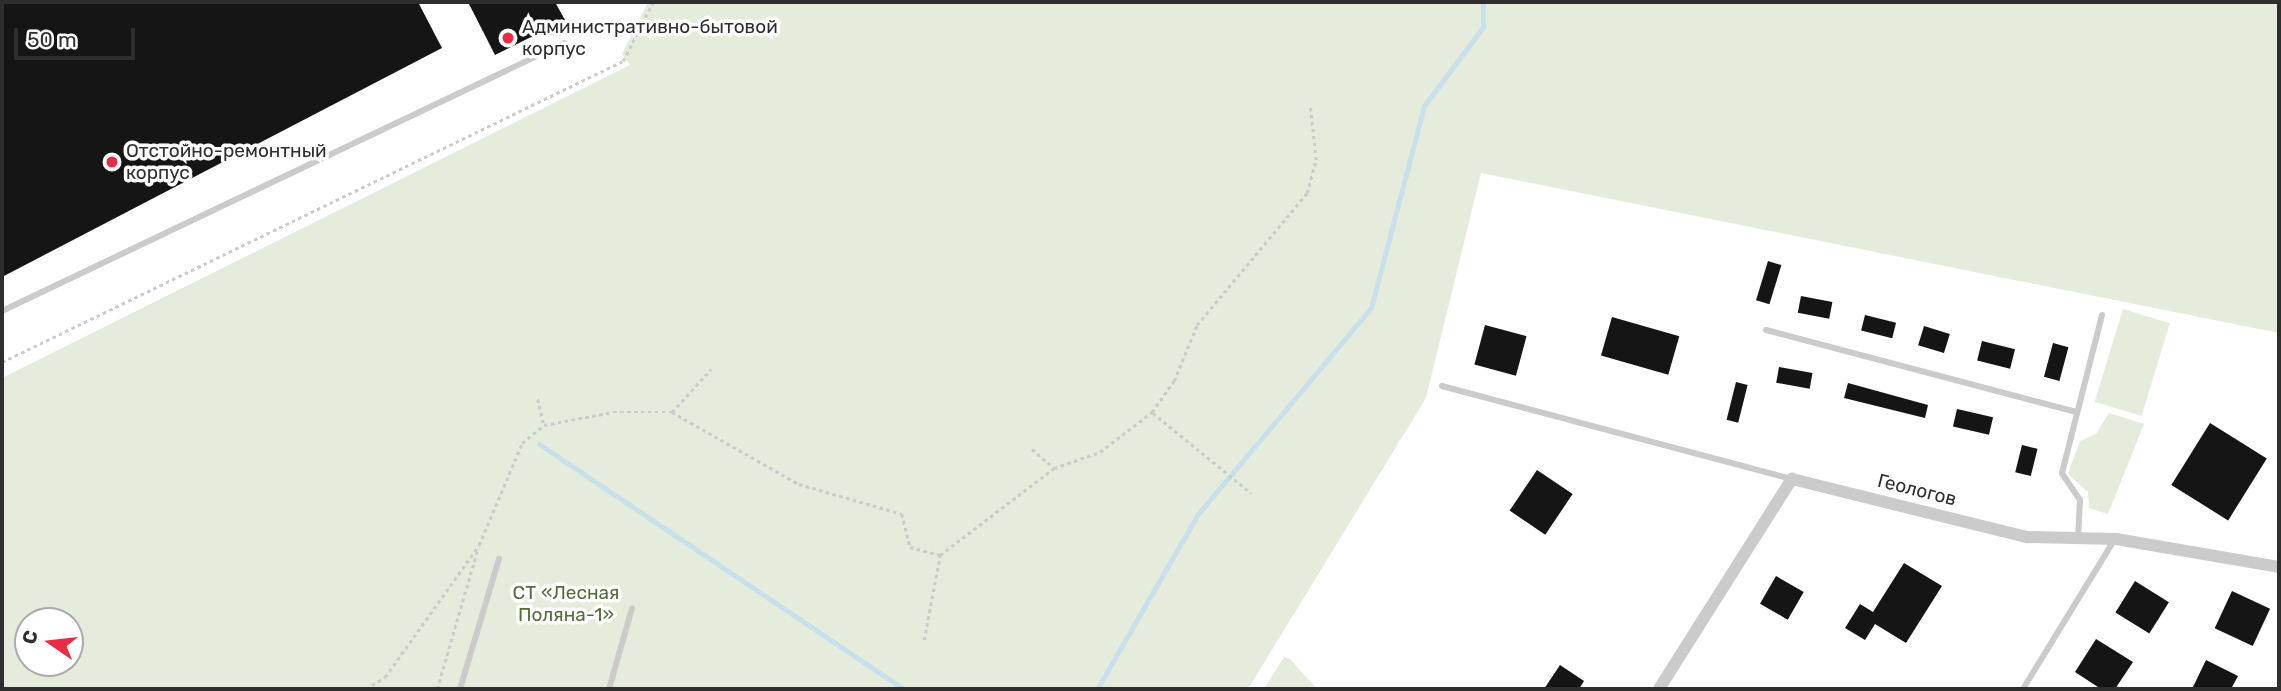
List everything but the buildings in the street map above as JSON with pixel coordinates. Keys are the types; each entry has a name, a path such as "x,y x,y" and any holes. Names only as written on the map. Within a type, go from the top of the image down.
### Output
{"street":[{"name":"Геологов","path":"1792,479 2027,537 2116,538 2279,567"},
{"path":"1659,689 1792,479"}],"lane":[{"path":"2,311 564,43"},
{"path":"2078,538 2080,500 2062,473 2102,315"},
{"path":"1766,330 2076,412"},
{"path":"1442,386 1792,479"},
{"path":"2023,689 2116,538"},
{"path":"460,689 499,559"},
{"path":"609,689 632,608"}],"path":[{"path":"2,362 623,61 653,2"},
{"path":"924,640 940,555 1054,468 1100,452 1152,412 1174,381 1197,325 1307,192 1316,160 1310,105"},
{"path":"673,412 710,369"},
{"path":"538,400 544,425"},
{"path":"437,689 479,545 522,443 544,425 613,412 673,412 799,484 902,514 910,547 940,555"},
{"path":"1152,412 1251,493"},
{"path":"1032,449 1054,468"},
{"path":"366,689 385,677 479,545"}],"green space":[{"name":"СТ «Лесная Поляна-1»","path":"648,2 2279,2 2279,333 1481,173 1426,398 1248,689 2,689 2,378 630,65 622,54"},
{"path":"2123,309 2170,323 2141,416 2095,402"},
{"path":"2109,413 2144,424 2108,514 2089,508 2088,492 2068,474 2080,441 2096,434"},
{"path":"1284,657 1290,659 1317,689 1264,689"}],"waterway":[{"path":"1097,689 1198,514 1371,308 1424,106 1483,27 1483,2"},
{"path":"539,444 904,689"}],"place":[{"name":"Административно-бытовой корпус","path":"508,38"},
{"name":"Отстойно-ремонтный корпус","path":"112,162"}]}
